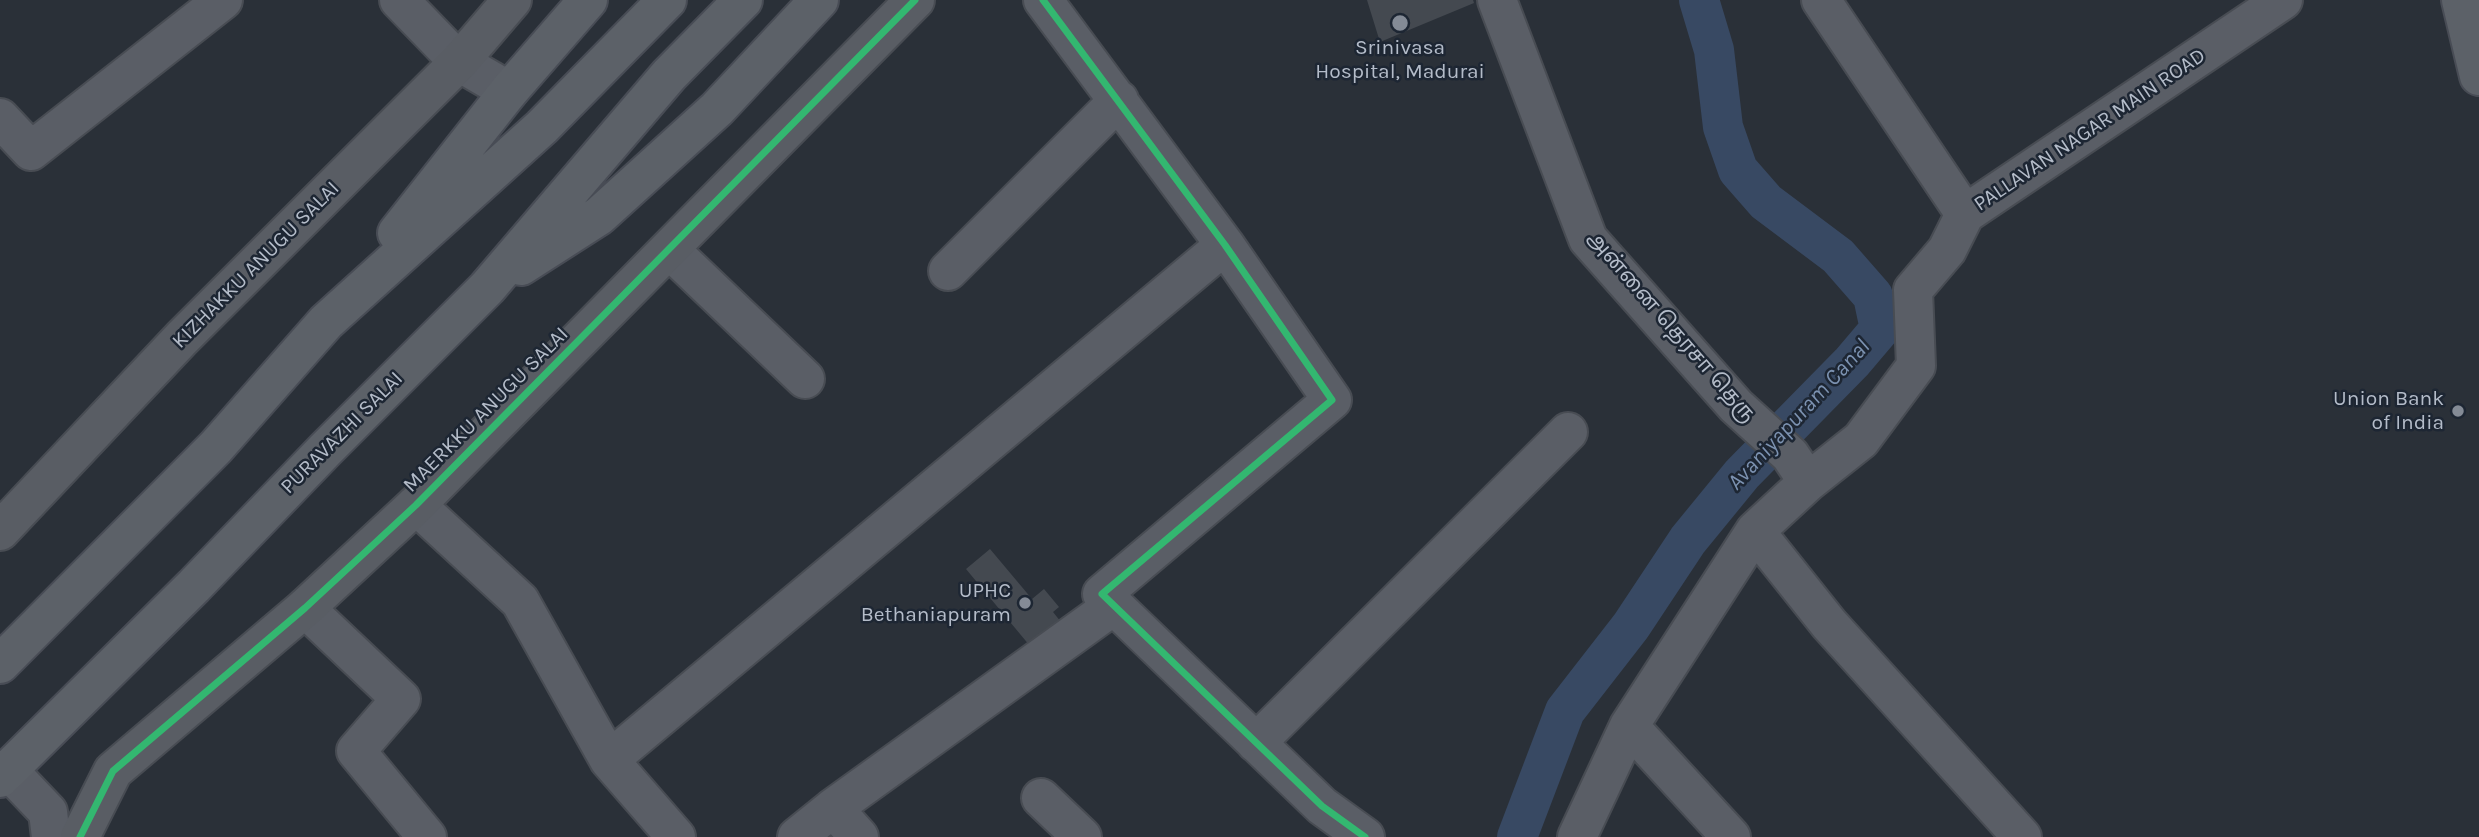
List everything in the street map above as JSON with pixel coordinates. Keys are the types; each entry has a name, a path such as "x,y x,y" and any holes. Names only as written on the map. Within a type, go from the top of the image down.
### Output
{"main road":[{"path":"0,664 216,447 326,322 509,91 588,0"},
{"path":"326,322 542,127 667,0"},
{"name":"PURAVAZHI SALAI","path":"4,774 194,586 487,288 669,75 743,0"},
{"path":"487,288 599,216 717,109 819,0"},
{"path":"2461,0 2479,76"}],"street":[{"path":"0,118 31,151 223,0"},
{"path":"399,0 458,62 509,91"},
{"name":"KIZHAKKU ANUGU SALAI","path":"0,531 182,338 458,62 512,0"},
{"name":"MAERKKU ANUGU SALAI","path":"80,837 113,771 305,608 416,505 915,0"},
{"path":"1043,0 1225,245 1332,400 1102,594 1322,806 1365,837"},
{"name":"அன்னை தெரசா தெரு","path":"1497,0 1588,239 1736,406 1799,468"},
{"path":"1821,0 1965,214"},
{"name":"PALLAVAN NAGAR MAIN ROAD","path":"1577,837 1629,726 1799,468 1861,440 1916,366 1913,290 1947,250 1965,214 2283,0"},
{"path":"948,271 1119,100"},
{"path":"609,760 1225,245"},
{"path":"670,250 805,379"},
{"path":"1256,743 1568,432"},
{"path":"416,505 520,601 609,760 676,837"},
{"path":"1755,531 1829,624 2022,837"},
{"path":"797,837 833,808 1113,606"},
{"path":"305,608 401,699 356,751 427,837"},
{"path":"1629,726 1731,837"},
{"path":"4,774 48,812 51,837"},
{"path":"1041,798 1082,837"},
{"path":"833,808 859,837"}],"building":[{"name":"Srinivasa Hospital, Madurai","path":"1367,0 1473,0 1474,3 1380,42"},
{"name":"UPHC Bethaniapuram","path":"990,549 1032,599 1044,589 1059,607 1053,612 1065,627 1035,652 966,569"}],"waterway":[{"name":"Avaniyapuram Canal","path":"1517,837 1565,711 1631,626 1688,540 1742,474 1852,362 1880,329 1873,296 1838,256 1766,202 1738,170 1723,127 1714,50 1699,0"}],"cycle path":[{"path":"80,837 113,771 305,608 416,505 915,0"},
{"path":"1043,0 1225,245 1332,400 1102,594 1322,806 1365,837"}],"place":[{"name":"Srinivasa Hospital, Madurai","path":"1400,23"},
{"name":"Union Bank of India","path":"2458,411"},
{"name":"UPHC Bethaniapuram","path":"1025,603"}]}
